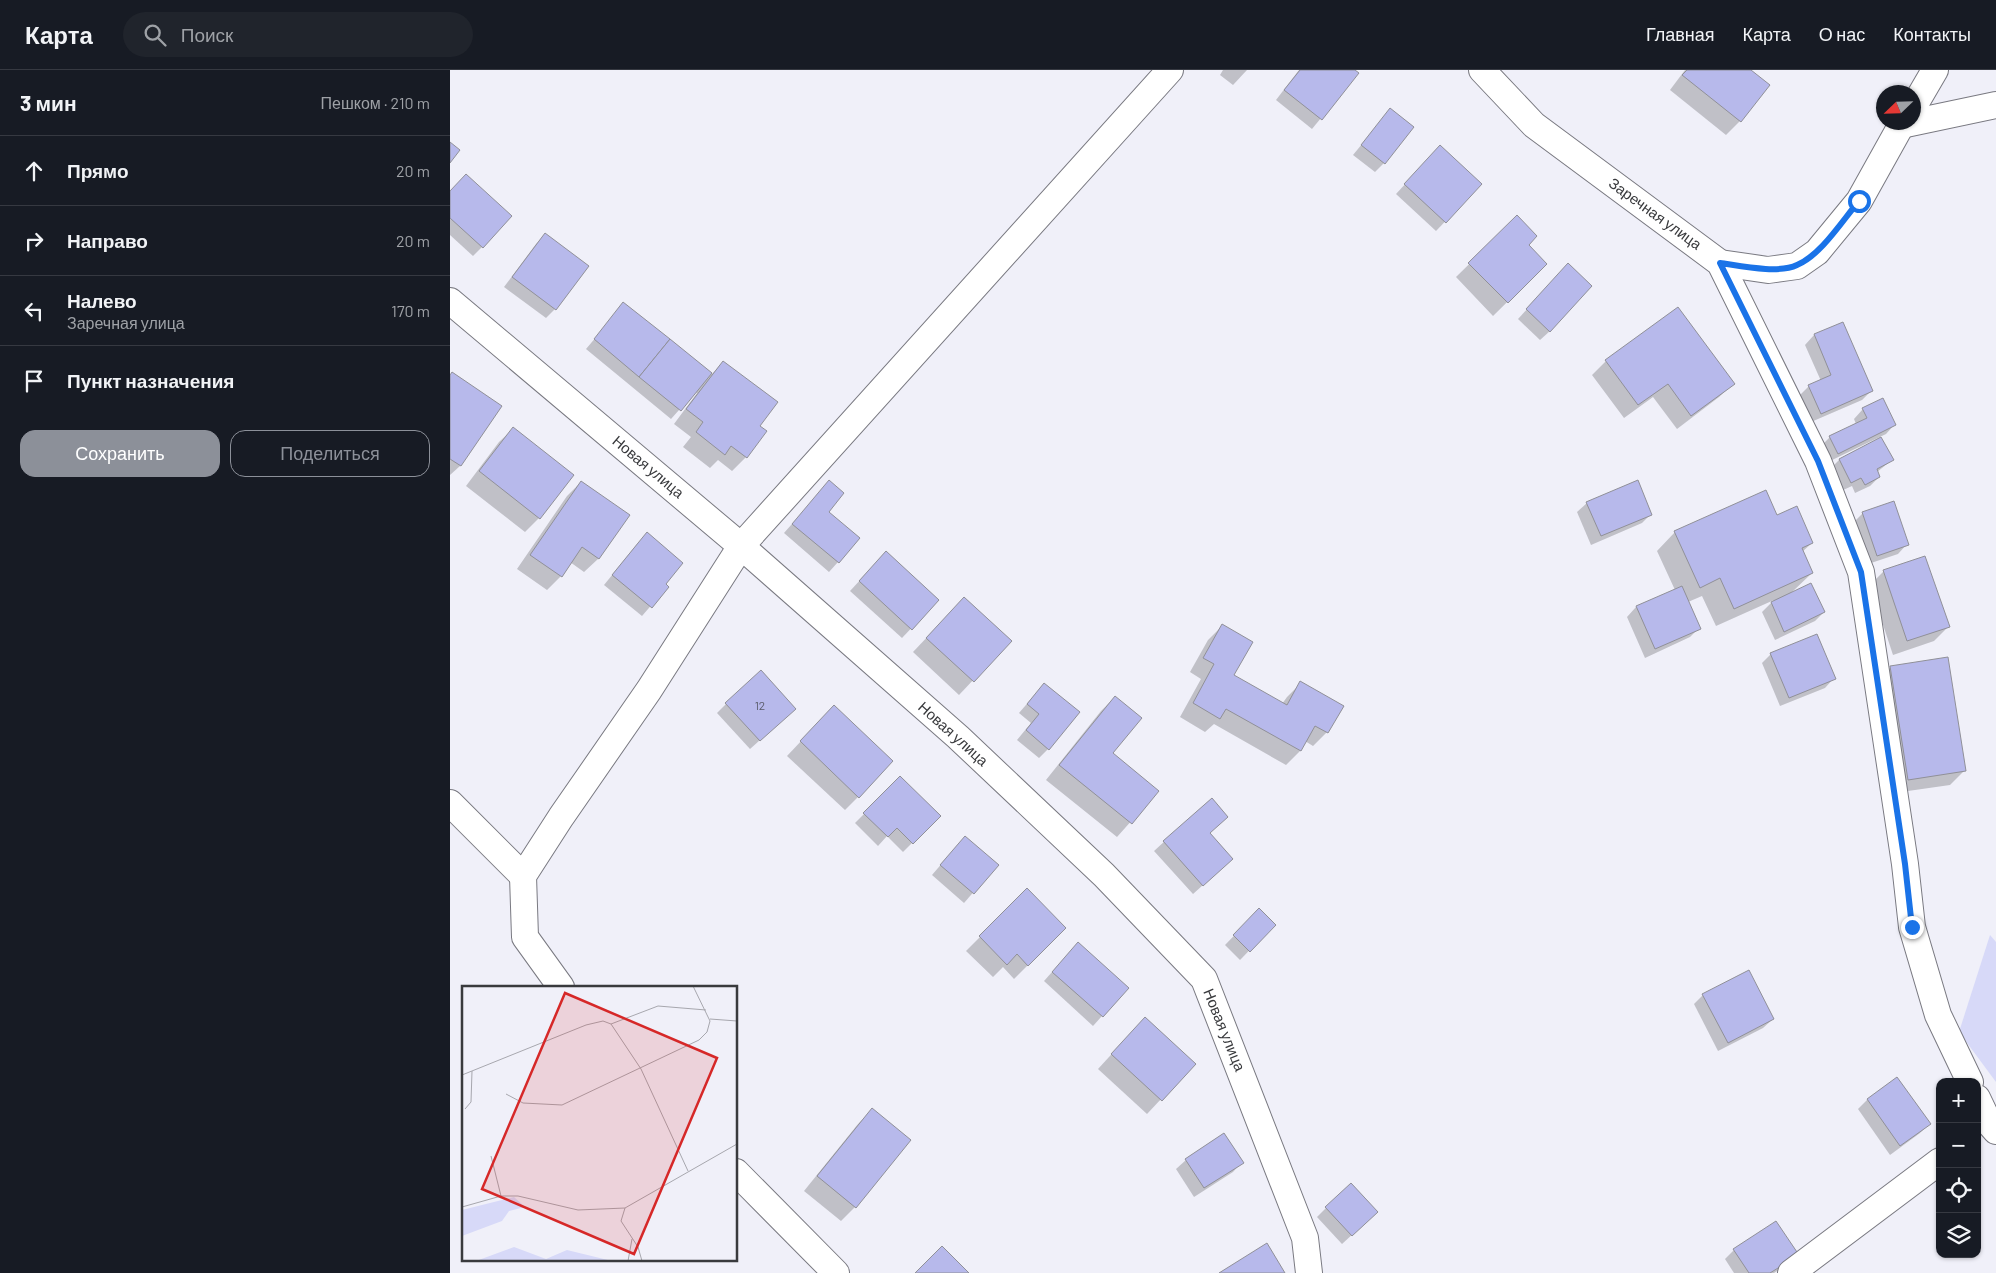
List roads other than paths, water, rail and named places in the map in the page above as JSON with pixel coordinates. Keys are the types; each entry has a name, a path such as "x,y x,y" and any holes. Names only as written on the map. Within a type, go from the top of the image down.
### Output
{"street":[{"path":"560,986 525,937 523,876 561,817 649,690 741,546 1170,70"},
{"name":"Заречная улица","path":"1482,70 1534,124 1720,263 1818,461 1861,572 1905,864 1912,927 1938,1015 1968,1078"},
{"path":"1921,94 1936,70"},
{"path":"1921,116 1996,105"},
{"path":"1720,263 1768,270 1797,266 1817,252 1859,201 1899,130"},
{"name":"Новая улица","path":"450,301 741,546 965,744 1104,875 1204,979 1305,1238 1309,1273"},
{"path":"450,803 523,876"},
{"path":"1981,1109 1988,1129"},
{"path":"1792,1273 1936,1164"},
{"path":"738,1174 836,1273"}]}
